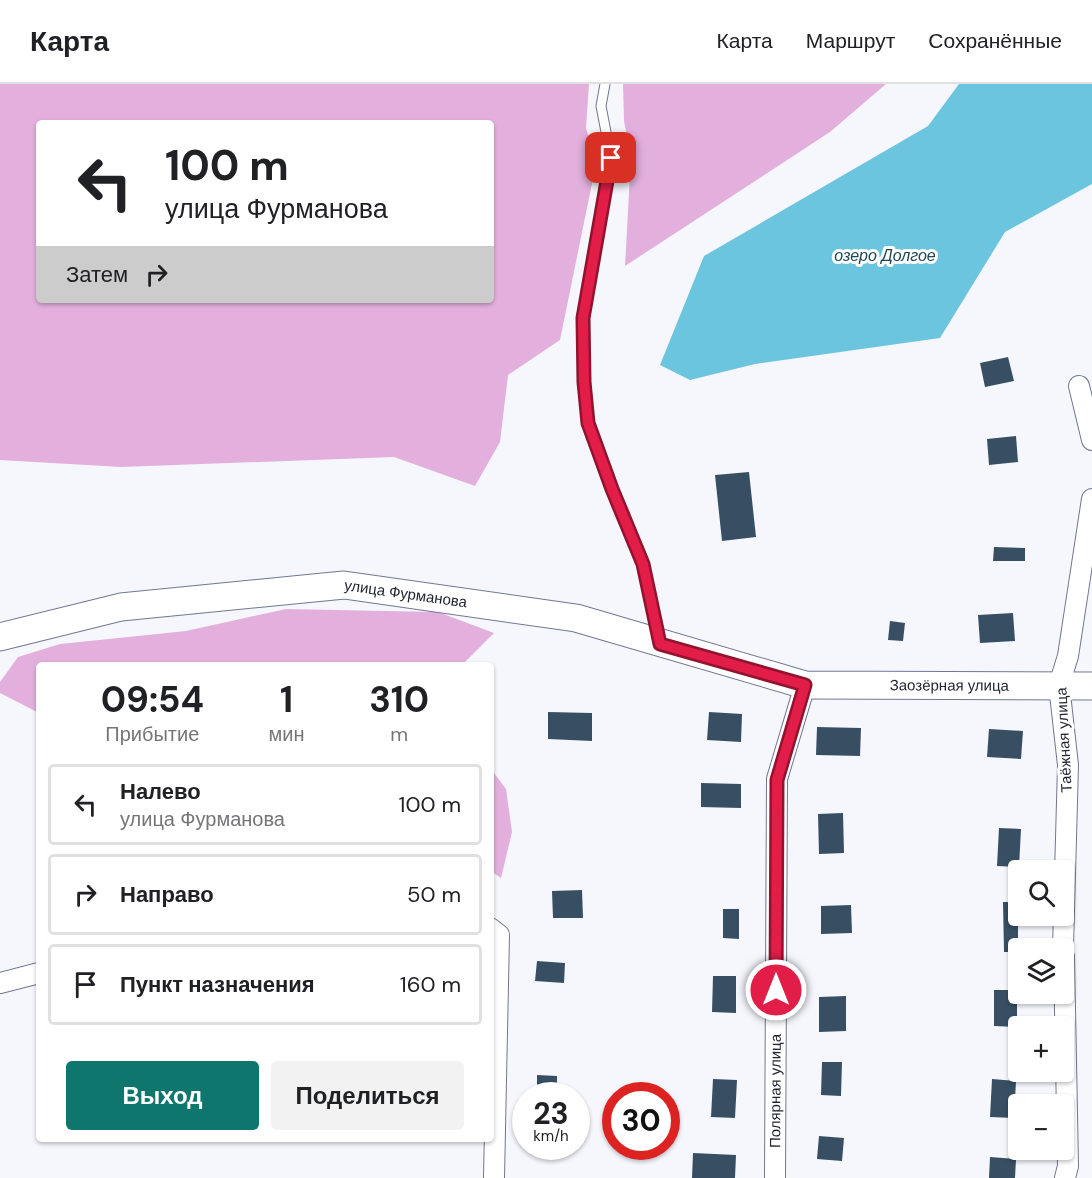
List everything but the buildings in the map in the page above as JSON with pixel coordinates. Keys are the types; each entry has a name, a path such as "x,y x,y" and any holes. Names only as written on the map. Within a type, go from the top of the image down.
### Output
{"main road":[{"name":"улица Фурманова","path":"0,637 121,607 344,585 576,618 805,685"},
{"name":"Заозёрная улица","path":"805,685 1092,686"}],"street":[{"path":"1079,386 1092,440"},
{"name":"Таёжная улица","path":"1063,938 1068,765 1059,685 1068,656 1092,499"},
{"name":"Полярная улица","path":"775,1178 777,780 805,685"},
{"path":"494,1178 495,932"},
{"path":"0,983 36,974"},
{"path":"1065,1004 1068,1166 1065,1178"}],"lane":[{"path":"605,84 601,106 611,158 583,318 584,382 588,423 643,564 660,644"}],"shaded area":[{"path":"0,84 589,84 586,128 596,164 560,340 508,375 500,442 475,486 394,457 121,467 0,460"},
{"path":"623,84 886,84 830,132 625,266 631,156 624,121"},
{"path":"286,609 438,612 494,633 465,662 36,662 36,711 0,693 0,682 18,657 60,644 186,631"},
{"path":"494,773 506,789 512,832 501,878 494,873"}],"water":[{"name":"озеро Долгое","path":"959,84 1092,84 1092,184 1005,232 940,338 755,364 690,380 660,365 704,256 928,126"}],"route":[{"path":"611,158 583,318 584,382 588,423 643,564 660,644 805,685 777,780 776,990"}]}
